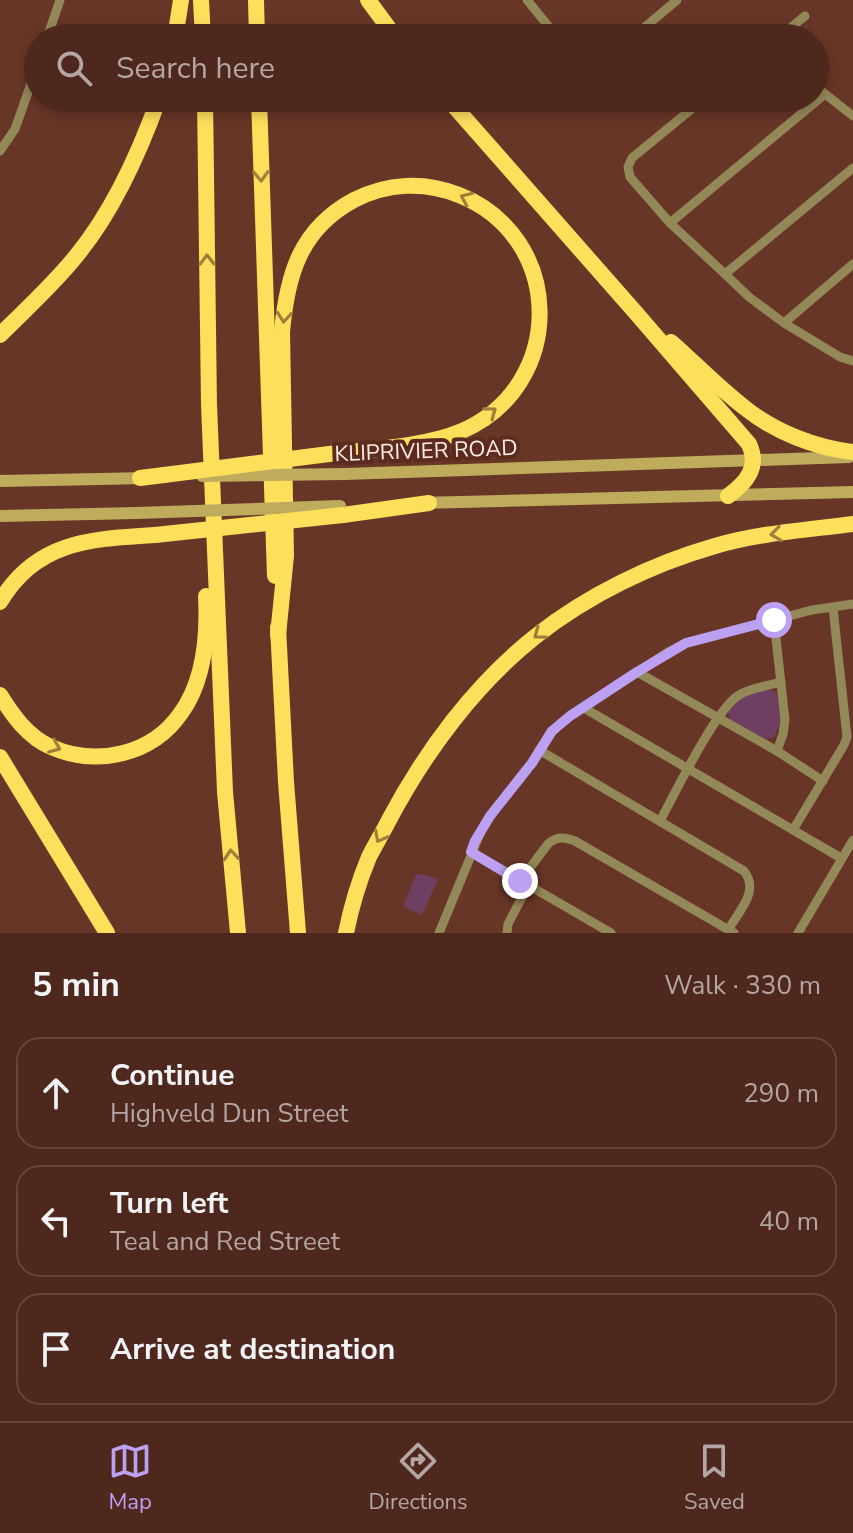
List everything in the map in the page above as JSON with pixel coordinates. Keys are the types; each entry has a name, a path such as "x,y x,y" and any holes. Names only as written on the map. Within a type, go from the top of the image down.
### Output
{"highway":[{"path":"177,24 181,0"},
{"path":"201,0 202,24"},
{"path":"256,0 257,24"},
{"path":"368,0 386,24"},
{"path":"0,335 78,254 107,211 140,150 154,112"},
{"path":"205,112 207,345 225,792 238,933"},
{"path":"259,112 278,635 298,933"},
{"path":"459,112 744,437 754,459 750,474 728,496"},
{"path":"140,478 163,476 337,453 371,450 414,443 462,431 491,413 507,399 524,376 534,353 540,321 540,304 530,263 506,225 474,201 443,189 401,186 363,195 334,212 312,235 299,255 285,300 282,332 286,556 278,635"},
{"path":"636,313 755,415 799,438 853,454"},
{"path":"0,695 24,728 49,746 72,754 96,757 119,755 144,746 165,733 182,711 195,687 202,664 207,612 201,428 207,345"},
{"path":"0,602 31,565 55,551 109,538 155,535 342,510 429,503"},
{"path":"346,933 369,857 435,743 502,666 539,633 618,585 717,545 853,524"},
{"path":"0,757 107,933"}],"main road":[{"name":"KLIPRIVIER ROAD","path":"163,476 345,474 853,454"},
{"path":"0,481 140,478"},
{"path":"429,503 853,492"},
{"path":"0,516 342,510"}],"street":[{"path":"52,24 60,0"},
{"path":"527,0 547,24"},
{"path":"649,24 677,0"},
{"path":"795,24 805,16"},
{"path":"829,97 853,116"},
{"path":"0,151 15,129 24,104"},
{"path":"688,112 632,158 628,167 630,177 670,223 749,297 784,323 840,357 853,361"},
{"path":"670,223 803,112"},
{"path":"725,274 853,168"},
{"path":"784,323 853,264"},
{"path":"439,933 475,841 490,816 532,763 552,731 570,716 686,643 812,610 853,604"},
{"path":"793,830 844,745 848,730 833,608"},
{"path":"774,620 785,720 777,751"},
{"path":"637,672 777,751 823,781"},
{"path":"660,821 718,718 733,699 781,682"},
{"path":"584,708 841,858"},
{"path":"507,933 524,883 548,844 565,837 731,931 752,887 744,871 539,750"},
{"path":"798,933 853,840"},
{"path":"471,852 611,933"}],"shaded area":[{"path":"770,689 778,699 780,722 772,738 762,739 731,720 727,711 744,695"},
{"path":"417,873 438,879 422,915 403,906"}],"route":[{"path":"520,881 471,852 490,816 532,763 552,731 629,677 686,643 774,620"}]}
